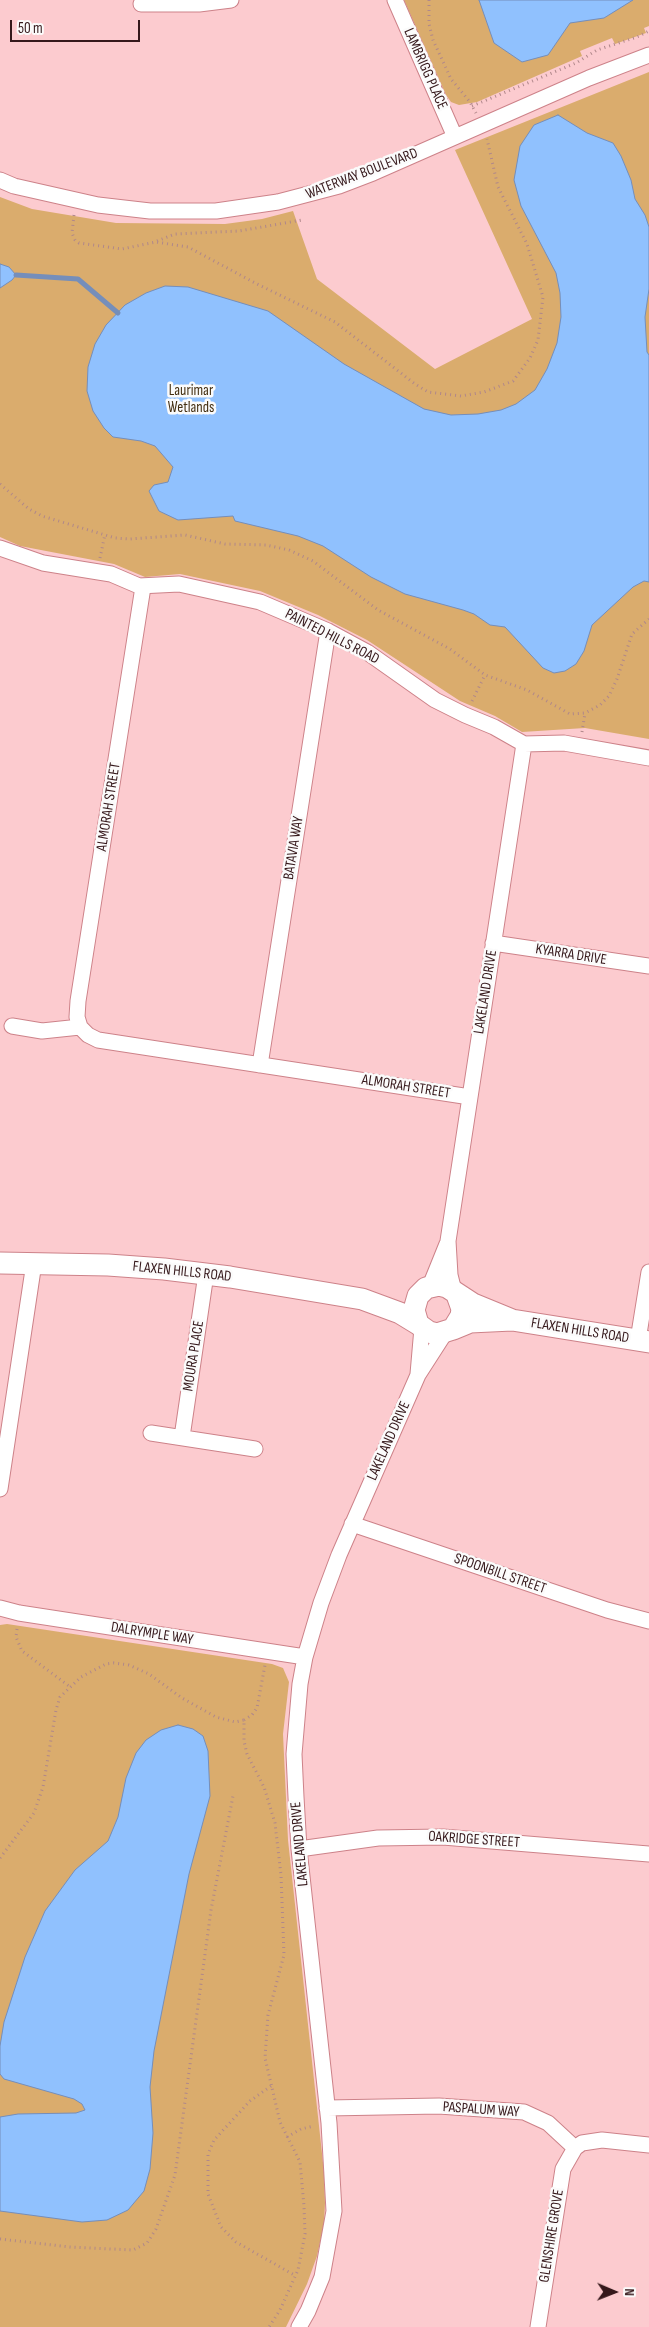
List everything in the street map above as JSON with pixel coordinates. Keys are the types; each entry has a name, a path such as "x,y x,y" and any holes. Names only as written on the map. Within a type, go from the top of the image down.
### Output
{"street":[{"path":"141,4 199,4 231,0"},
{"name":"LAMBRIGG PLACE","path":"395,0 455,137"},
{"name":"WATERWAY BOULEVARD","path":"0,180 14,186 117,208 185,212 225,210 278,202 339,186 612,69 649,55"},
{"name":"PAINTED HILLS ROAD","path":"0,548 43,563 121,577 143,587 179,584 238,597 278,609 328,631 366,652 435,700 494,727 524,744"},
{"name":"ALMORAH STREET","path":"143,587 78,1001 77,1017 80,1027 88,1035 98,1040 470,1097"},
{"name":"BATAVIA WAY","path":"260,1065 328,631"},
{"path":"524,744 564,743 649,758"},
{"name":"LAKELAND DRIVE","path":"456,1293 450,1275 448,1241 524,744"},
{"name":"KYARRA DRIVE","path":"494,943 649,966"},
{"path":"12,1026 42,1031 80,1027"},
{"name":"LAKELAND DRIVE","path":"427,1288 448,1241"},
{"name":"FLAXEN HILLS ROAD","path":"0,1263 108,1265 206,1274 362,1299 400,1313 420,1326"},
{"path":"0,1489 34,1263"},
{"path":"644,1341 649,1272"},
{"name":"MOURA PLACE","path":"182,1437 206,1274"},
{"path":"447,1287 456,1293 462,1309 461,1316 449,1331 429,1332 420,1326 414,1310 415,1302 427,1288 447,1287"},
{"name":"FLAXEN HILLS ROAD","path":"362,1299 403,1296 427,1288"},
{"name":"FLAXEN HILLS ROAD","path":"456,1293 512,1320"},
{"name":"FLAXEN HILLS ROAD","path":"449,1331 470,1322 512,1320 644,1341"},
{"name":"LAKELAND DRIVE","path":"418,1376 420,1326"},
{"name":"LAKELAND DRIVE","path":"299,2327 322,2277 334,2211 328,2115 299,1849 294,1754 296,1716 306,1657 321,1603 352,1524 418,1376 449,1331"},
{"path":"151,1433 255,1449"},
{"name":"SPOONBILL STREET","path":"352,1524 607,1610 649,1620"},
{"name":"DALRYMPLE WAY","path":"0,1608 19,1613 306,1657"},
{"name":"OAKRIDGE STREET","path":"299,1849 378,1838 443,1836 649,1854"},
{"name":"PASPALUM WAY","path":"328,2115 431,2106 524,2112 548,2122 575,2148"},
{"path":"575,2148 582,2143 602,2140 649,2145"},
{"name":"GLENSHIRE GROVE","path":"538,2327 563,2169 575,2148"}],"path":[{"path":"156,242 188,247 256,284 335,322 428,392 461,396 495,389 513,381 530,358 538,340 543,297 527,244 498,187 490,146 482,125 472,106 451,79 434,40 429,24 429,0"},
{"path":"472,106 576,64 597,50 637,38 649,30"},
{"path":"76,200 72,233 74,240 79,243 122,249 156,242 175,234 239,231 302,220"},
{"path":"0,484 29,509 42,516 115,538 130,539 185,535 226,544 266,545 289,550 313,561 378,610 450,649 485,674 498,681 527,690 570,714 585,713 600,705 609,696 617,679 632,634 649,619"},
{"path":"97,572 105,534"},
{"path":"465,715 485,674"},
{"path":"19,1613 16,1637 22,1651 69,1686"},
{"path":"0,1858 28,1822 40,1799 47,1770 49,1742 60,1697 81,1676 106,1664 122,1663 149,1674 182,1698 216,1717 235,1722 244,1720 252,1715 257,1708 268,1651"},
{"path":"244,1720 244,1741 247,1754 264,1787 275,1824 281,1875 284,1955 274,1989 265,2037 265,2058 278,2116 300,2162 304,2206 303,2248 296,2276 280,2310 269,2327"},
{"path":"0,2239 87,2248 133,2250 147,2243 156,2229 175,2175 211,1910 233,1796"},
{"path":"271,2086 250,2101 214,2140 208,2154 208,2194 221,2227 236,2242 296,2276"},
{"path":"287,2138 328,2115"}],"green space":[{"path":"404,0 649,0 649,26 644,28 646,33 615,44 612,38 580,51 582,56 477,102 459,105 451,102 446,95"},
{"name":"Laurimar Wetlands","path":"649,72 649,739 585,728 522,732 495,716 460,701 367,640 318,615 260,591 180,574 145,577 114,564 20,546 0,537 0,197 32,209 116,223 225,224 262,219 293,211 317,279 435,369 532,319 455,150"},
{"path":"7,1624 272,1664 283,1668 289,1682 283,1734 288,1840 324,2172 325,2203 324,2224 317,2256 307,2284 286,2327 0,2327 0,1625"}],"water":[{"path":"479,0 633,0 604,18 570,23 548,55 522,62 494,43"},
{"path":"558,115 587,133 613,143 621,156 631,180 635,199 645,215 649,227 649,289 645,317 647,352 649,355 649,582 644,581 633,587 592,625 584,651 576,664 565,671 554,673 543,668 505,627 490,625 474,614 463,610 405,594 371,577 323,546 298,536 235,521 233,516 178,520 159,511 149,491 154,485 168,482 173,467 155,446 141,441 113,437 104,428 93,411 87,391 88,367 95,344 106,325 125,305 146,293 165,286 188,287 268,311 344,364 424,409 451,415 478,414 501,410 516,404 535,390 547,369 557,343 561,317 560,293 556,273 521,206 514,180 520,146 534,125"},
{"path":"0,264 9,267 16,275 0,288"},
{"path":"178,1725 193,1729 203,1736 208,1751 210,1796 189,1874 154,2051 150,2087 153,2133 150,2169 144,2191 128,2210 107,2220 82,2222 0,2211 0,2117 18,2114 76,2113 85,2110 82,2104 74,2099 4,2079 0,2074 0,2046 4,2022 25,1957 45,1911 75,1870 108,1841 118,1817 126,1778 136,1753 146,1740 161,1730"}],"waterway":[{"path":"16,275 78,279 118,313"}]}
